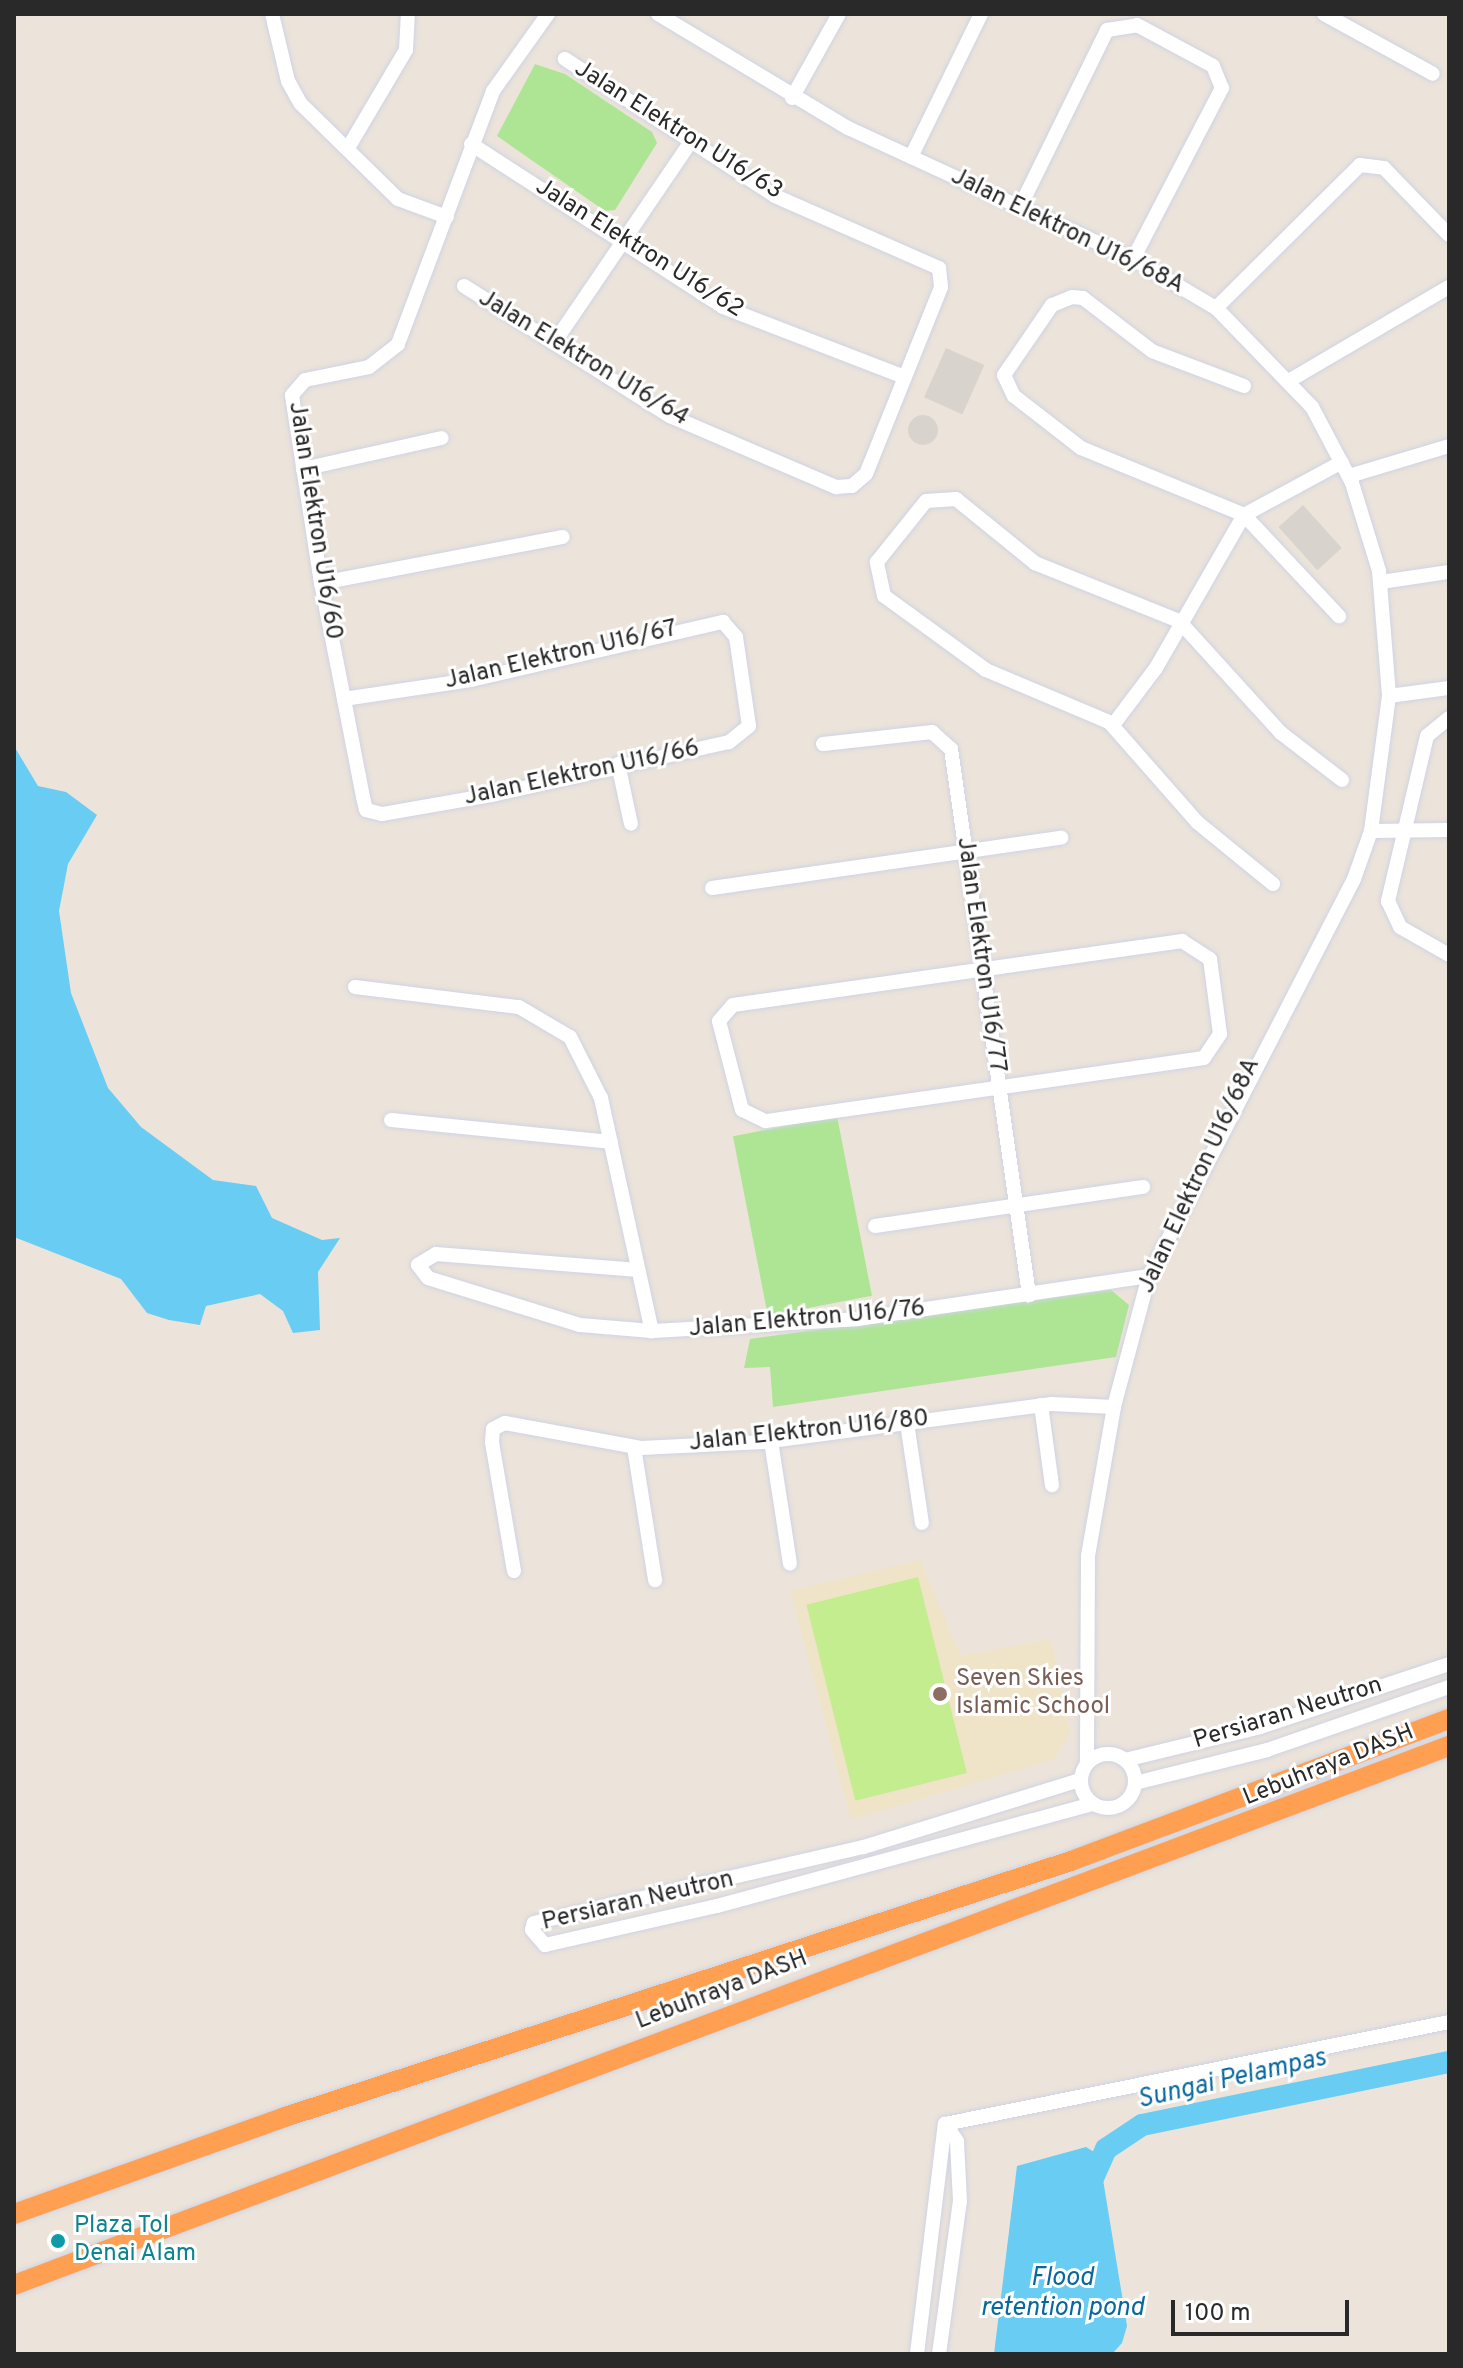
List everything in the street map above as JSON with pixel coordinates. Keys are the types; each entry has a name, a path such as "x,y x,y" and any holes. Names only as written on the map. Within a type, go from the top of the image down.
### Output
{"highway":[{"name":"Lebuhraya DASH","path":"14,2214 285,2117 1219,1809 1449,1719"},
{"name":"Lebuhraya DASH","path":"14,2285 1226,1834 1449,1746"}],"street":[{"path":"272,14 291,91 398,199 447,217"},
{"path":"348,148 406,50 408,14"},
{"name":"Jalan Elektron U16/60","path":"363,797 321,583 303,469 296,385 369,367 398,344 447,217 471,144 512,57 548,14"},
{"name":"Jalan Elektron U16/68A","path":"658,14 792,98 911,157 1133,259 1216,308 1292,379 1342,462 1381,582 1389,696 1371,831 1354,879 1149,1276 1114,1407 1088,1556 1083,1642 1092,1726 1087,1763"},
{"path":"792,98 839,14"},
{"path":"911,157 981,14"},
{"path":"1324,14 1433,74"},
{"path":"1354,14 1358,32"},
{"path":"1020,207 1107,30 1137,25 1213,66 1222,88 1133,259"},
{"name":"Jalan Elektron U16/63","path":"565,59 775,196 926,257 939,268 941,287 902,376"},
{"path":"554,343 690,143"},
{"name":"Jalan Elektron U16/62","path":"471,144 723,307 902,376"},
{"path":"1216,308 1360,165 1384,168 1449,235"},
{"name":"Jalan Elektron U16/64","path":"464,286 670,416 836,487 852,486 866,474 902,376"},
{"path":"1292,379 1449,287"},
{"path":"1244,386 1152,351 1083,298 1052,305 1005,363 1014,396 1081,448 1244,515 1339,616"},
{"path":"303,469 442,438"},
{"path":"1349,476 1449,446"},
{"path":"1113,725 1244,515 1342,462"},
{"path":"1273,884 1197,822 1113,725 986,670 884,596 877,562 926,501 950,496 1035,563 1179,621 1281,733 1342,780"},
{"path":"321,583 563,537"},
{"path":"1381,582 1449,572"},
{"name":"Jalan Elektron U16/67","path":"344,699 471,680 712,621 731,627 742,671"},
{"name":"Jalan Elektron U16/66","path":"363,797 366,810 382,814 740,739 750,716 742,671"},
{"path":"1389,696 1449,688"},
{"path":"1449,718 1427,736 1409,832 1388,909 1400,927 1449,955"},
{"name":"Jalan Elektron U16/77","path":"823,744 924,732 944,739 966,851 1029,1295"},
{"path":"618,764 631,824"},
{"path":"1371,831 1449,830"},
{"path":"712,888 1061,838"},
{"path":"1182,941 1206,952 1217,999 1219,1043 1204,1058 765,1121 742,1110 719,1021 733,1005 982,969 1182,941"},
{"path":"355,987 493,1002 553,1022 582,1054 611,1142 652,1331"},
{"path":"391,1120 611,1142"},
{"path":"875,1226 1143,1187"},
{"name":"Jalan Elektron U16/76","path":"638,1270 436,1254 418,1265 428,1278 580,1325 652,1331 742,1331 1029,1295 1149,1276"},
{"path":"1041,1405 1052,1485"},
{"name":"Jalan Elektron U16/80","path":"514,1571 492,1442 493,1429 505,1423 634,1447 771,1441 1041,1405 1114,1407"},
{"path":"907,1423 922,1523"},
{"path":"771,1441 790,1564"},
{"path":"634,1447 655,1580"},
{"name":"Persiaran Neutron","path":"1119,1757 1260,1727 1449,1664"},
{"name":"Persiaran Neutron","path":"1135,1783 1267,1750 1449,1687"},
{"path":"1092,1726 1119,1757 1135,1783 1120,1806 1093,1804 1080,1780 1087,1763 1119,1757"},
{"name":"Persiaran Neutron","path":"1080,1780 863,1847 534,1923 532,1930 545,1945 717,1906 1093,1804"},
{"path":"945,2124 1449,2022"},
{"path":"917,2354 945,2124"},
{"path":"939,2354 960,2201 957,2141 945,2124"}],"shaded area":[{"path":"946,348 984,365 962,414 924,397"},
{"path":"923,415 934,419 938,430 934,441 923,445 912,441 908,430 912,419"},
{"path":"1303,505 1342,548 1317,570 1278,527"},
{"name":"Seven Skies Islamic School","path":"920,1560 961,1656 1051,1639 1070,1732 1055,1759 851,1820 790,1591"}],"green space":[{"path":"535,64 565,74 652,132 657,143 615,210 605,211 497,136"},
{"path":"837,1116 872,1296 768,1316 733,1136"},
{"path":"1111,1290 1129,1305 1116,1357 773,1407 770,1367 744,1368 750,1339"},
{"path":"918,1577 967,1773 855,1801 806,1605"}],"water":[{"path":"14,746 38,786 66,792 97,815 68,864 59,911 71,993 108,1088 141,1127 213,1180 256,1186 272,1218 322,1240 340,1238 318,1272 320,1330 293,1333 283,1311 260,1294 206,1306 200,1325 169,1320 147,1313 121,1279 14,1237"},
{"name":"Flood retention pond","path":"1086,2147 1099,2155 1127,2326 1122,2343 1112,2354 994,2354 1017,2166"}],"waterway":[{"name":"Sungai Pelampas","path":"1089,2187 1106,2149 1142,2125 1449,2062"}],"place":[{"name":"Seven Skies Islamic School","path":"940,1694"},
{"name":"Plaza Tol Denai Alam","path":"58,2241"}]}
